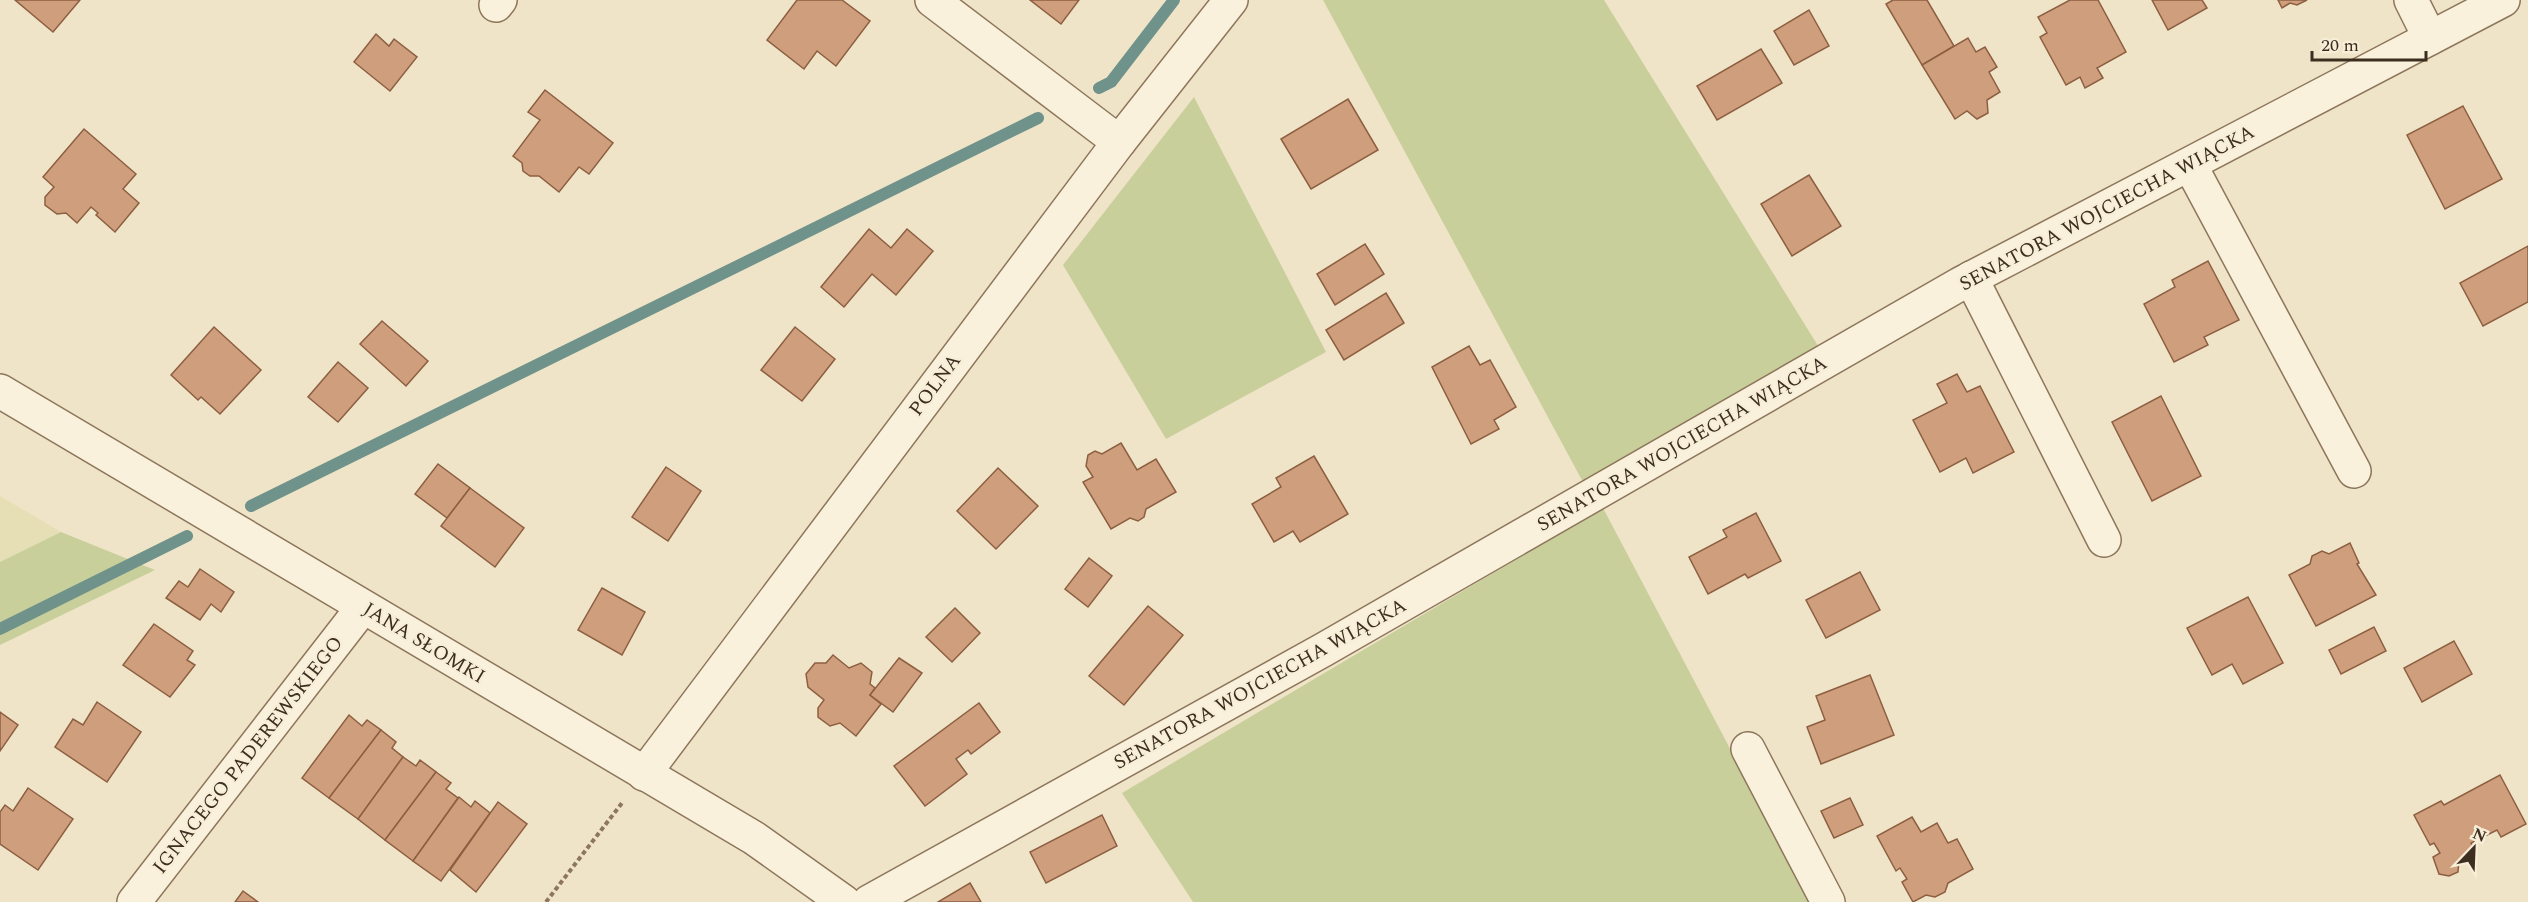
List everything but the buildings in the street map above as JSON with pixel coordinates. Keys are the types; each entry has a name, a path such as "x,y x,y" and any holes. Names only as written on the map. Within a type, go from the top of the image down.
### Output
{"street":[{"path":"932,0 1119,142"},
{"name":"POLNA","path":"644,774 1119,142 1231,0"},
{"path":"2410,0 2430,38"},
{"name":"SENATORA WOJCIECHA WIĄCKA","path":"869,902 1323,650 1971,278 2503,0"},
{"path":"2190,165 2354,471"},
{"path":"1971,278 2104,540"},
{"name":"JANA SŁOMKI","path":"0,391 754,838 844,902"},
{"name":"IGNACEGO PADEREWSKIEGO","path":"134,902 363,607"},
{"path":"1748,749 1828,902"}],"path":[{"path":"546,902 644,774"}],"shaded area":[{"path":"0,496 61,532 0,562"}],"green space":[{"path":"1323,0 1604,0 1820,349 1584,484"},
{"path":"1194,97 1326,352 1166,439 1063,265"},
{"path":"1603,508 1811,902 1193,902 1122,793"},
{"path":"61,532 155,570 0,645 0,562"}],"waterway":[{"path":"1099,88 1111,82 1174,0"},
{"path":"251,506 1038,118"},
{"path":"0,629 187,536"}]}
